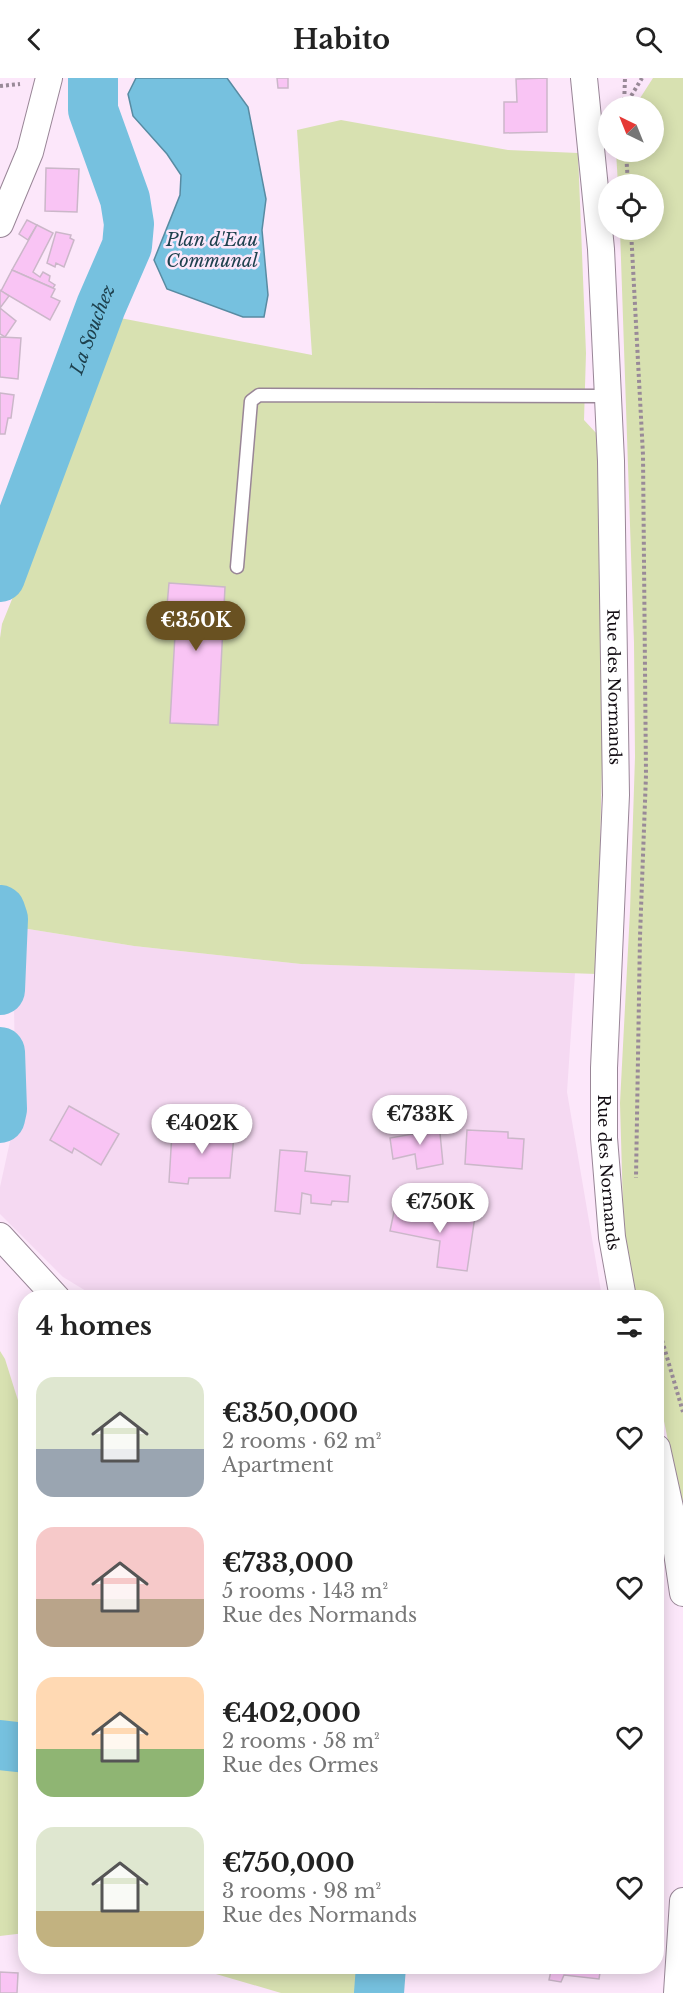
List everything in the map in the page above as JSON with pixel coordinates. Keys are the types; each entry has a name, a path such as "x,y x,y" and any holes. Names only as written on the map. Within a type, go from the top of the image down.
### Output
{"street":[{"path":"0,224 30,152 49,78"},
{"name":"Rue des Normands","path":"584,78 601,249 611,461 616,795 604,1068 604,1138 612,1237 622,1290"},
{"path":"0,1236 50,1290"},
{"path":"664,1480 683,1593"},
{"path":"677,1993 683,1901"}],"lane":[{"path":"237,567 251,401 259,395 608,396"}],"path":[{"path":"625,78 625,96"},
{"path":"631,96 642,78"},
{"path":"664,1347 683,1412"}],"shaded area":[{"path":"22,928 134,946 301,964 575,973 567,1092 601,1290 84,1290 63,1277 0,1214 0,1187 16,1114 14,1008"}],"green space":[{"path":"653,78 683,78 683,1516 664,1421 664,1290 634,1290 624,1244 620,1103 635,757 634,643 620,240 664,240 664,174 617,174 617,162 664,162 664,96 641,96"},
{"path":"341,120 508,150 578,153 586,353 584,420 597,434 604,679 597,974 301,964 134,946 22,928 7,918 0,884 0,638 2,624 53,498 82,403 115,317 312,355 297,130"},
{"path":"0,1351 5,1359 18,1400 18,1934 0,1936"},
{"path":"216,1974 400,1974 399,1993 281,1993"}],"water":[{"name":"Plan d'Eau Communal","path":"136,78 227,78 248,107 266,199 262,230 268,295 264,317 243,317 167,289 154,260 180,195 181,175 167,154 133,116 128,94"}],"building":[{"path":"277,78 288,78 288,88 278,88"},
{"path":"547,78 547,132 504,133 504,102 517,102 516,79"},
{"path":"46,168 79,169 77,212 45,211"},
{"path":"27,220 37,225 28,240 19,234"},
{"path":"37,225 53,233 33,272 40,277 43,272 50,276 49,281 55,285 53,288 12,270"},
{"path":"56,232 71,235 70,238 74,240 64,267 56,263 55,267 47,263"},
{"path":"12,270 55,289 51,297 60,301 50,320 1,291"},
{"path":"0,290 9,296 0,308"},
{"path":"0,308 16,321 5,337 0,334"},
{"path":"0,337 21,338 18,379 0,377"},
{"path":"0,393 14,395 11,418 8,418 5,434 0,434"},
{"path":"169,583 225,587 218,725 170,723 176,617 166,617"},
{"path":"69,1106 119,1134 101,1165 74,1148 72,1153 50,1140"},
{"path":"209,1123 235,1125 230,1178 189,1178 188,1184 169,1182 172,1133 208,1136"},
{"path":"439,1123 443,1164 417,1169 415,1154 393,1159 390,1138 413,1134 412,1127"},
{"path":"467,1130 508,1132 508,1138 524,1139 522,1169 465,1164"},
{"path":"280,1150 307,1152 305,1171 350,1176 348,1202 332,1201 331,1205 311,1203 311,1195 302,1193 300,1214 275,1211"},
{"path":"395,1207 444,1215 445,1210 475,1216 467,1271 437,1267 440,1241 390,1231"},
{"path":"0,1972 18,1973 17,1993 0,1993"},
{"path":"550,1974 600,1974 599,1979 564,1975 561,1982 549,1980"}],"waterway":[{"name":"La Souchez","path":"0,577 101,306 127,246 129,224 125,199 93,110 93,78"},
{"name":"La Souchez","path":"0,910 3,919 0,990"},
{"name":"La Souchez","path":"0,1052 2,1109 0,1118"},
{"name":"La Souchez","path":"0,1745 18,1747"},
{"name":"La Souchez","path":"379,1993 380,1974"}]}
